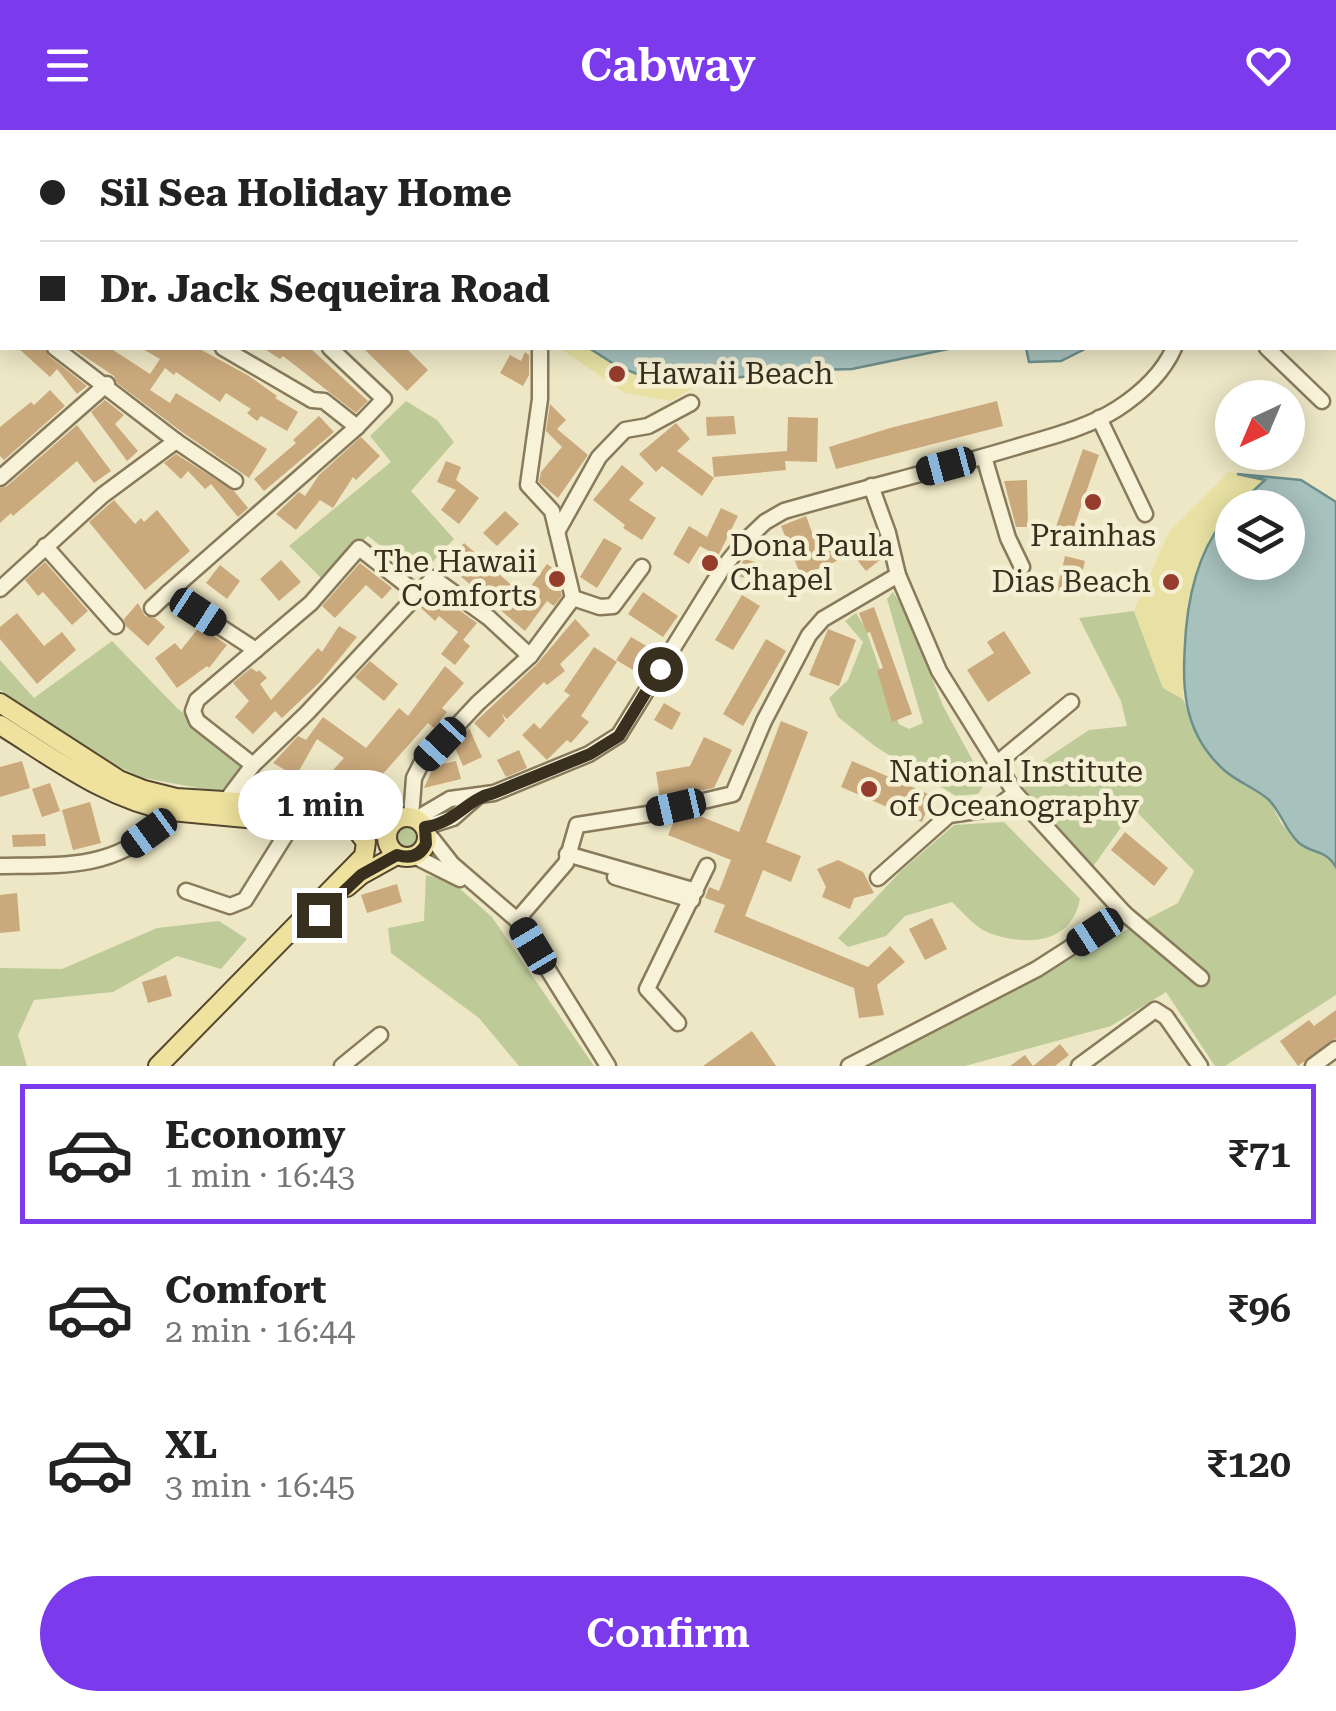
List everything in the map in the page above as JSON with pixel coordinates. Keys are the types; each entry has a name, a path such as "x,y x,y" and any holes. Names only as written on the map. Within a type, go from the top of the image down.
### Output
{"main road":[{"path":"0,703 119,780 173,805 356,828 410,824"},
{"path":"0,725 111,794 140,805 225,802 352,810 410,824 424,849 361,875 170,1066"},
{"path":"158,1066 364,856 410,824"},
{"path":"405,856 387,842 410,824"},
{"path":"356,828 366,842 364,856"}],"street":[{"path":"59,350 176,441 235,481"},
{"path":"226,350 312,400 324,401 357,427"},
{"path":"152,608 357,427 384,398 332,350"},
{"path":"540,350 540,399 528,485 552,511 573,598"},
{"path":"410,824 450,799 494,793 590,754 619,736 722,569 765,522 784,511 984,456 1099,418 1118,409 1145,387 1167,364 1173,350"},
{"path":"1269,350 1322,402"},
{"path":"0,478 107,384"},
{"path":"557,532 598,457 626,430 648,426 691,403"},
{"path":"1099,418 1145,514"},
{"path":"0,589 103,495 176,441"},
{"path":"984,456 1008,538 1022,566"},
{"path":"871,486 888,533 894,578 939,671 996,765 1015,793 1124,913 1201,978"},
{"path":"45,546 116,626"},
{"path":"253,765 197,721 193,711 196,700 311,603 360,548 418,594"},
{"path":"573,598 600,607 613,606 642,567"},
{"path":"225,802 253,765 433,578 489,618 530,656"},
{"path":"517,920 567,859 577,826 733,794 764,720 809,635 823,618 894,578"},
{"path":"168,593 256,650"},
{"path":"410,824 414,778 422,764 478,703 530,656 573,598"},
{"path":"996,765 1072,702"},
{"path":"878,878 949,815 996,808 1015,793"},
{"path":"0,866 86,864 123,852 173,805"},
{"path":"186,891 230,906 245,900 293,822"},
{"path":"410,824 517,920 608,1066"},
{"path":"405,856 462,880 517,920"},
{"path":"567,859 694,895"},
{"path":"678,1023 647,989 707,866"},
{"path":"849,1066 1037,970 1124,913"},
{"path":"1079,1066 1154,1010 1166,1017 1200,1066"},
{"path":"342,1066 380,1035"},
{"path":"1313,1066 1336,1048"}],"green space":[{"path":"406,401 437,420 454,442 411,491 454,539 419,576 368,536 321,578 289,546 391,462 370,436"},
{"path":"893,592 907,614 943,706 985,783 978,794 956,796 876,747 838,717 829,698 848,680 863,642 845,621 856,613 865,627 899,724 909,729 923,723 887,599"},
{"path":"1134,611 1163,688 1183,699 1198,736 1223,769 1270,801 1281,823 1302,846 1328,855 1336,867 1336,995 1225,1066 1215,1066 1166,992 1111,1026 965,1066 864,1066 1178,903 1194,871 1134,809 1092,868 1062,839 1017,778 1089,730 1127,726 1121,701 1079,618"},
{"path":"112,641 177,708 246,762 220,792 144,778 117,766 0,690 0,660 34,698"},
{"path":"1004,822 1080,899 1067,926 1057,933 1018,940 989,933 952,902 905,916 886,936 848,947 838,938 901,871 954,825"},
{"path":"406,825 416,828 416,848 406,851 396,848 393,838 396,828"},
{"path":"426,875 451,881 492,917 594,1066 519,1066 479,1018 391,953 388,928 424,921"},
{"path":"219,921 247,939 221,969 177,956 113,992 34,1000 18,1035 27,1066 0,1066 0,968 62,969 157,928"}],"sand":[{"name":"Hawaii Beach","path":"562,350 592,350 617,366 657,382 701,383 671,401 625,393"},
{"name":"Dias Beach","path":"1229,472 1266,479 1253,490 1215,490 1215,531 1188,607 1183,699 1163,688 1134,611 1169,532"}],"water":[{"path":"592,350 943,350 852,369 782,371 701,383 657,382 617,366"},
{"path":"1026,350 1083,350 1061,361 1029,362"},
{"path":"1237,474 1301,480 1336,502 1336,867 1327,857 1299,843 1269,800 1229,774 1210,755 1199,739 1187,705 1185,649 1191,597 1199,566 1215,533 1215,580 1305,580 1305,490 1254,490 1265,480"}],"building":[{"path":"20,350 45,350 87,386 77,394 57,369 50,377"},
{"path":"75,350 113,350 150,374 160,359 144,350 202,350 249,376 298,412 287,431 261,416 257,421 247,413 251,409 226,393 220,402 165,368 150,390 170,403 176,393 267,449 249,478 117,383 114,376"},
{"path":"266,350 312,350 368,401 356,413 283,356 280,359"},
{"path":"365,350 408,350 428,370 407,391"},
{"path":"525,352 529,355 529,375 523,386 500,373 510,355 521,361"},
{"path":"50,390 65,406 4,460 0,456 0,427"},
{"path":"105,400 124,415 115,424 138,451 127,461 91,412"},
{"path":"997,401 1003,426 836,469 829,447"},
{"path":"550,404 566,420 557,429 588,455 558,498 539,482 541,472 562,447 546,431"},
{"path":"319,416 334,432 264,491 254,479 296,443 293,440"},
{"path":"734,416 736,434 707,436 706,417"},
{"path":"788,417 818,418 817,462 785,461 786,470 714,477 712,457 787,451"},
{"path":"676,423 690,439 677,451 714,478 702,496 662,466 656,472 639,454"},
{"path":"77,425 111,471 94,483 77,461 0,523 0,488"},
{"path":"361,437 380,456 356,480 353,477 333,508 320,500 296,530 276,514 299,492 305,496 319,475"},
{"path":"1083,449 1099,455 1067,547 1051,541"},
{"path":"176,454 234,491 248,508 238,517 211,484 205,489 188,471 181,479 164,463"},
{"path":"446,461 461,467 456,480 479,498 459,524 441,510 456,490 437,482"},
{"path":"622,465 644,483 629,500 656,518 642,540 593,500"},
{"path":"1027,480 1028,527 1016,527 1004,481"},
{"path":"114,500 135,524 141,518 144,522 157,510 190,551 145,590 89,522"},
{"path":"721,508 738,516 718,556 700,546 689,564 673,554 689,526 707,537"},
{"path":"505,511 519,524 497,546 483,533"},
{"path":"806,516 812,532 826,532 837,561 801,576 781,526"},
{"path":"861,535 880,560 866,571 846,546"},
{"path":"604,538 622,548 597,588 580,577"},
{"path":"464,543 517,590 526,593 547,564 555,570 562,596 554,606 547,601 525,631 446,564"},
{"path":"1065,556 1085,561 1077,595 1057,590"},
{"path":"744,559 755,562 751,579 736,576"},
{"path":"281,560 301,582 279,601 260,579"},
{"path":"45,562 88,611 72,625 43,592 38,596 25,580"},
{"path":"360,563 392,588 382,599 366,585 335,618 322,606"},
{"path":"220,565 240,581 227,599 206,583"},
{"path":"434,592 477,623 463,640 470,646 455,665 441,654 458,632 439,616 435,621 420,607"},
{"path":"643,592 678,616 663,637 628,614"},
{"path":"742,595 760,606 733,650 715,640"},
{"path":"138,603 145,616 155,618 165,627 148,646 126,626 124,619"},
{"path":"874,607 912,714 892,722 877,670 883,668 859,613"},
{"path":"17,613 44,646 62,632 76,650 37,684 0,639 0,627"},
{"path":"575,619 590,635 560,664 565,671 547,685 544,682 507,719 502,714 505,721 489,738 474,723 537,664"},
{"path":"200,626 227,645 209,668 177,688 155,658 175,643 181,650"},
{"path":"339,626 357,637 320,682 282,718 275,711 253,734 235,717 249,701 233,683 251,668 259,670 267,678 260,684 271,700 318,648 322,652"},
{"path":"828,629 856,640 839,686 809,675"},
{"path":"1004,631 1031,673 988,702 967,670 994,653 987,642"},
{"path":"631,637 655,651 640,674 616,660"},
{"path":"766,639 786,651 743,726 723,714"},
{"path":"594,647 617,662 581,716 589,722 571,743 567,740 547,760 522,735 534,723 540,729 570,695 564,691"},
{"path":"370,661 398,684 384,701 355,677"},
{"path":"445,666 464,683 442,708 447,712 434,728 428,723 373,785 358,772 340,792 325,779 344,758 317,739 296,776 273,763 298,736 306,740 323,717 366,748 399,708 408,716"},
{"path":"664,703 681,713 672,730 654,720"},
{"path":"781,721 808,732 766,842 801,856 791,882 763,870 745,916 868,967 890,946 905,962 877,985 884,1015 859,1018 854,988 714,932 725,905 705,898 709,887 719,891 731,860 668,835 675,819 695,814 739,832"},
{"path":"469,728 482,757 463,766 454,745"},
{"path":"704,737 732,750 714,788 660,798 656,772 690,766"},
{"path":"519,750 527,768 506,777 497,760"},
{"path":"22,761 30,788 0,797 0,767"},
{"path":"456,761 461,779 424,788 434,766"},
{"path":"852,761 933,796 922,822 841,787"},
{"path":"50,783 60,811 42,817 32,789"},
{"path":"90,802 101,843 73,850 62,810"},
{"path":"1125,832 1168,868 1154,886 1111,850"},
{"path":"45,834 46,846 13,847 12,835"},
{"path":"838,860 863,872 874,893 854,898 850,909 822,897 826,887 817,869"},
{"path":"397,884 402,902 367,913 361,895"},
{"path":"17,893 20,931 0,933 0,895"},
{"path":"932,918 947,949 925,960 909,929"},
{"path":"166,975 172,996 148,1003 142,982"},
{"path":"1336,1010 1336,1038 1298,1066 1280,1041 1309,1020 1314,1026"},
{"path":"752,1031 776,1066 703,1066"},
{"path":"1060,1044 1069,1055 1055,1066 1033,1066"},
{"path":"1025,1055 1033,1066 1010,1066"}],"place":[{"name":"Hawaii Beach","path":"617,374"},
{"name":"Prainhas","path":"1093,502"},
{"name":"Dona Paula Chapel","path":"710,563"},
{"name":"The Hawaii Comforts","path":"557,579"},
{"name":"Dias Beach","path":"1171,582"},
{"name":"National Institute of Oceanography","path":"869,789"}],"route":[{"path":"319,915 361,875 397,855 408,858 424,849 425,827 454,818 478,796 590,754 619,736 660,669"}]}
